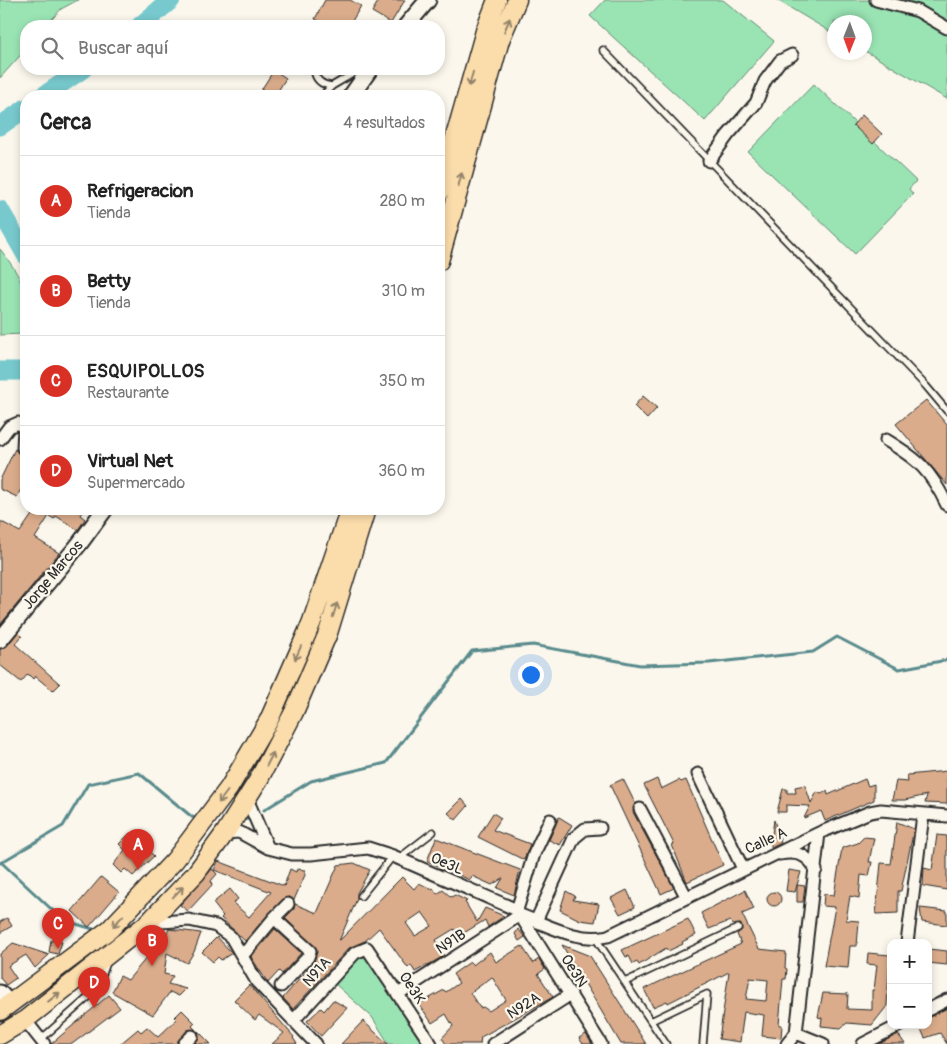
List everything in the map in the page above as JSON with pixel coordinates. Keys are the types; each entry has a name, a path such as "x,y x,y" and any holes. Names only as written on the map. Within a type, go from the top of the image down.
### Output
{"main road":[{"path":"411,20 428,0"},
{"path":"445,172 485,31 497,0"},
{"path":"445,239 500,40 517,0"},
{"path":"354,90 366,75"},
{"name":"Jorge Marcos","path":"0,640 80,543 101,515"},
{"path":"3,1003 110,929 175,860 229,788 269,720 307,633 348,515"},
{"path":"0,1035 25,1020 110,955 148,923 196,873 225,833 247,799 294,712 328,634 364,515"}],"street":[{"path":"876,0 918,11 947,28"},
{"path":"710,161 728,135 756,103 765,81 780,61 792,55"},
{"path":"0,440 9,427 18,423 20,425"},
{"path":"886,440 915,457 934,481 947,505"},
{"path":"698,774 743,868"},
{"path":"247,799 268,848"},
{"path":"640,809 686,896"},
{"name":"Calle A","path":"602,937 743,868 870,812 881,810 947,816"},
{"path":"908,939 923,814"},
{"path":"518,913 534,854 550,820"},
{"path":"536,921 574,838 585,830 600,828"},
{"name":"Oe3L","path":"225,833 244,834 268,848 292,854 368,848 396,857 536,921 575,936 602,937"},
{"path":"787,1044 796,1033 819,833"},
{"path":"773,855 789,853 804,855 810,859 816,870"},
{"path":"242,955 288,904"},
{"name":"N91B","path":"398,994 518,913"},
{"name":"Oe3N","path":"518,913 601,1044"},
{"path":"274,918 310,951 308,957 281,986"},
{"path":"148,923 188,920 216,926 231,937 257,982 316,1044"},
{"name":"Oe3K","path":"367,948 431,1044"},
{"name":"N91A","path":"293,1021 355,953 367,948"},
{"name":"N92A","path":"493,1044 571,994"},
{"path":"932,1008 947,1000"},
{"path":"25,1020 42,1042"},
{"path":"862,1044 893,1029"},
{"path":"796,1033 823,1044"}],"lane":[{"path":"603,50 926,386 947,411"},
{"path":"316,75 319,82 325,86 332,86"},
{"path":"328,90 351,75"},
{"path":"361,896 396,857 433,832"},
{"path":"625,982 738,928"},
{"path":"602,937 625,982 666,1044"},
{"path":"42,1042 98,987 110,955"},
{"path":"651,1022 708,994 703,1044"}],"green space":[{"path":"0,0 78,0 61,9 51,20 20,20 20,56 0,78"},
{"path":"605,0 723,0 774,41 705,121 590,16"},
{"path":"777,0 947,0 947,99 872,55 872,15 827,15 827,30"},
{"path":"814,84 916,181 909,189 913,194 855,254 748,152"},
{"path":"0,249 20,281 20,334 0,335"},
{"path":"361,955 371,958 425,1044 389,1044 372,1017 334,983 353,959"}],"building":[{"path":"325,0 350,0 361,6 353,20 315,19"},
{"path":"379,0 405,0 393,20 386,20 372,12"},
{"path":"271,75 282,75 286,78 279,90 261,90"},
{"path":"862,115 882,134 873,144 853,125"},
{"path":"643,396 657,408 647,419 634,406"},
{"path":"926,400 947,425 947,485 896,424"},
{"path":"15,449 20,454 20,491 17,497 0,489 0,480"},
{"path":"32,515 80,515 85,519 78,530 56,516 54,519 49,516 35,538 59,553 0,625 0,521 20,532"},
{"path":"18,632 22,636 15,644 60,684 53,691 35,676 33,679 28,674 21,682 0,665 0,649 7,646"},
{"path":"947,771 947,804 925,803 927,795 905,800 892,800 896,781 908,782 907,775"},
{"path":"623,779 635,803 633,812 674,888 661,894 610,785"},
{"path":"657,779 661,789 679,780 681,782 686,780 723,865 687,882 672,845 674,844 644,785"},
{"path":"865,779 868,786 874,784 874,800 825,821 821,811 804,818 810,806 786,805 786,812 777,812 783,789 787,789 787,793 796,793 795,787 805,785 811,803 817,792 821,794 827,791 828,795"},
{"path":"462,799 468,806 456,820 448,813"},
{"path":"493,813 501,818 493,830 530,844 524,860 478,837"},
{"path":"559,817 572,825 560,845 549,840"},
{"path":"774,820 781,843 771,848 771,841"},
{"path":"897,822 914,829 901,891 898,891 898,913 876,914 881,863 891,864"},
{"path":"130,833 154,856 133,876 125,869 121,873 113,865 125,850 119,844"},
{"path":"937,835 947,836 947,890 923,886 924,868 932,870"},
{"path":"864,837 874,838 869,862 872,862 869,876 861,875 859,898 850,896 846,920 859,921 857,946 850,946 848,968 824,966 835,907 823,906 824,894 834,895 842,848 858,843"},
{"path":"436,838 520,870 514,895 497,888 503,878 492,885 472,876 470,880 427,861"},
{"path":"218,861 284,886 290,869 296,872 297,869 305,870 305,875 294,900 289,897 283,899 245,941 221,918 223,916 213,903 230,889 238,899 233,903 249,917 271,892 214,870"},
{"path":"354,863 370,870 357,893 357,899 339,941 402,877 414,889 419,883 431,889 433,888 437,894 443,890 451,897 455,895 467,901 465,902 477,922 485,908 504,916 488,927 485,920 459,936 454,929 436,940 444,956 415,972 411,965 408,968 379,928 365,941 349,948 293,1009 283,998 314,962 317,950 285,918 294,909 295,904 317,913 338,865","holes":["422,912 432,926 415,936 406,923"]},
{"path":"212,869 217,874 211,881 212,885 188,911 180,905"},
{"path":"789,870 801,872 795,892 786,891"},
{"path":"101,877 119,892 89,927 72,911"},
{"path":"797,885 805,886 803,902 797,902"},
{"path":"627,890 635,907 620,914 611,898"},
{"path":"745,890 754,909 742,914 759,949 786,952 785,968 787,969 786,979 783,979 779,1025 782,1025 781,1038 762,1036 764,1015 744,1012 740,1042 719,1039 729,972 668,1003 667,1001 653,1007 644,989 741,944 737,934 742,930 741,924 733,925 730,921 709,929 701,913","holes":["750,978 768,980 766,1001 746,999"]},
{"path":"566,891 575,896 573,900 599,904 595,922 580,920 560,910"},
{"path":"771,892 777,892 781,899 777,906 771,906 767,902 767,896"},
{"path":"920,908 947,911 947,925 922,922"},
{"path":"7,918 12,926 0,933 0,922"},
{"path":"688,919 696,935 668,951 666,948 639,965 637,962 633,964 629,956 626,957 622,950"},
{"path":"169,929 201,933 194,952 187,963 167,953 164,974 173,976 168,984 186,989 179,996 170,992 153,1015 112,992 120,976 128,980 148,956 154,959"},
{"path":"275,929 301,953 282,974 279,971 268,983 251,957"},
{"path":"518,929 525,937 519,941 515,934"},
{"path":"217,937 232,953 221,960 218,957 213,962 202,952"},
{"path":"51,940 62,942 58,954 49,952"},
{"path":"13,943 49,955 35,968 26,955 8,966 16,978 6,985 0,978 0,954"},
{"path":"562,945 590,956 646,1044 621,1044"},
{"path":"522,946 533,963 539,959 545,969 538,974 553,997 481,1037 480,1044 446,1044 442,1038 453,1026 446,1014 432,1023 419,1004 444,990 446,992 459,983 453,974 470,962 473,965 490,952 496,962","holes":["492,977 506,1000 489,1011 483,1007 480,1008 470,993"]},
{"path":"932,949 947,951 947,965 932,963"},
{"path":"868,953 887,955 887,1006 872,1025 847,1023 841,1028 821,1026 822,1018 818,1017 823,993 848,994 847,1009 872,1010 872,990 874,990 877,965 867,964"},
{"path":"249,985 294,1037 297,1044 272,1044 284,1033 259,1015 255,1020 234,1000"},
{"path":"109,995 120,1008 72,1044 51,1044"},
{"path":"333,1000 347,1008 321,1036 307,1021 321,1008 324,1011"},
{"path":"947,1008 947,1044 940,1033 925,1038 921,1029 932,1029 932,1015"},
{"path":"182,1010 195,1023 192,1026 196,1030 187,1030 177,1044 120,1044 138,1029 141,1032 147,1027 158,1037 177,1019 175,1017"},
{"path":"363,1021 388,1044 341,1044"},
{"path":"198,1031 211,1044 195,1044 199,1037"},
{"path":"586,1034 592,1044 583,1044 579,1038"},
{"path":"898,1034 905,1044 879,1044"}],"waterway":[{"path":"147,20 171,0"},
{"path":"52,90 74,75"},
{"path":"0,126 20,112"},
{"path":"0,210 20,245"},
{"path":"0,371 20,371"},
{"path":"264,810 311,781 386,763 472,651 533,645 640,665 709,663 813,652 837,637 899,669 947,660"},
{"path":"0,863 63,826 88,784 139,773 192,817 196,818"},
{"path":"241,820 249,819"},
{"path":"2,863 63,920 93,929"}],"place":[{"name":"Refrigeracion","path":"138,870"},
{"name":"ESQUIPOLLOS","path":"58,949"},
{"name":"Betty","path":"152,966"},
{"name":"Virtual Net","path":"94,1008"}]}
